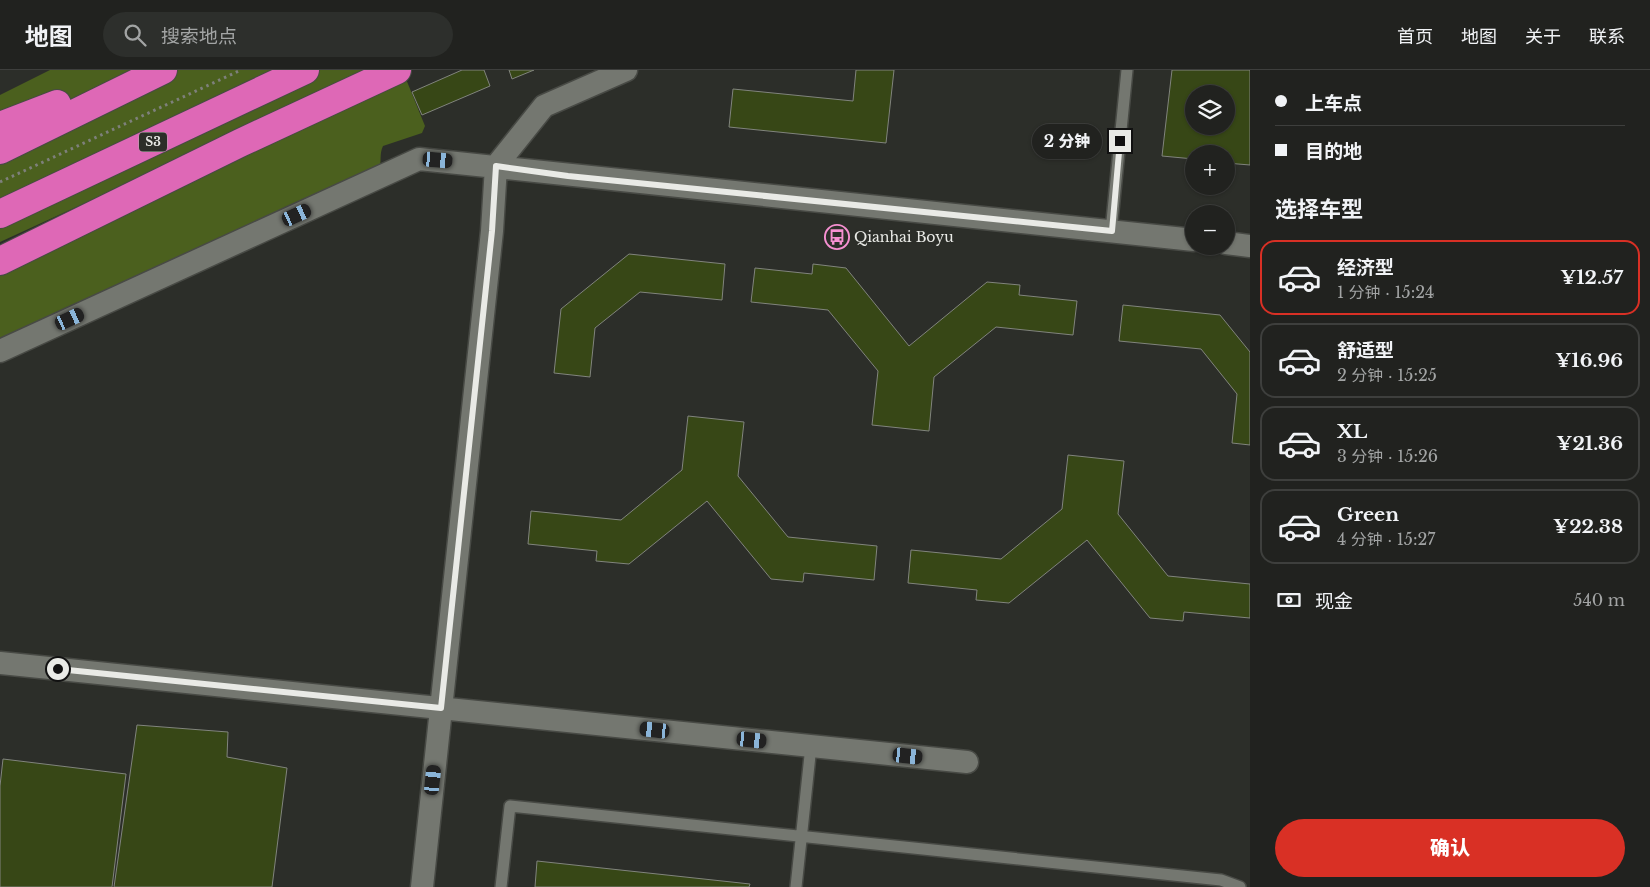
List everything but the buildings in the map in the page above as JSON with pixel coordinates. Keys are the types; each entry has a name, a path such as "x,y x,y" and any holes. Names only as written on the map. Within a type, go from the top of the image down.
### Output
{"highway":[{"path":"0,126 140,70"},
{"path":"0,150 163,70"},
{"name":"S3","path":"0,214 305,70"},
{"path":"0,261 240,143 396,70"}],"street":[{"path":"422,887 491,241 496,166 544,106 626,70"},
{"path":"0,351 419,159 1185,239"},
{"path":"1235,244 1250,246"},
{"path":"0,664 967,762"}],"lane":[{"path":"1112,231 1127,70"},
{"path":"796,887 811,746"},
{"path":"501,887 510,806 1221,880 1240,887"}],"path":[{"path":"0,182 241,70"}],"green space":[{"path":"50,70 375,70 0,242 0,95"},
{"path":"398,78 406,79 425,126 422,133 383,146 379,170 0,343 0,274"}],"place":[{"name":"Qianhai Boyu","path":"837,237"}],"route":[{"path":"58,669 441,708 492,231 496,166 568,176 1112,231 1120,141"}]}
